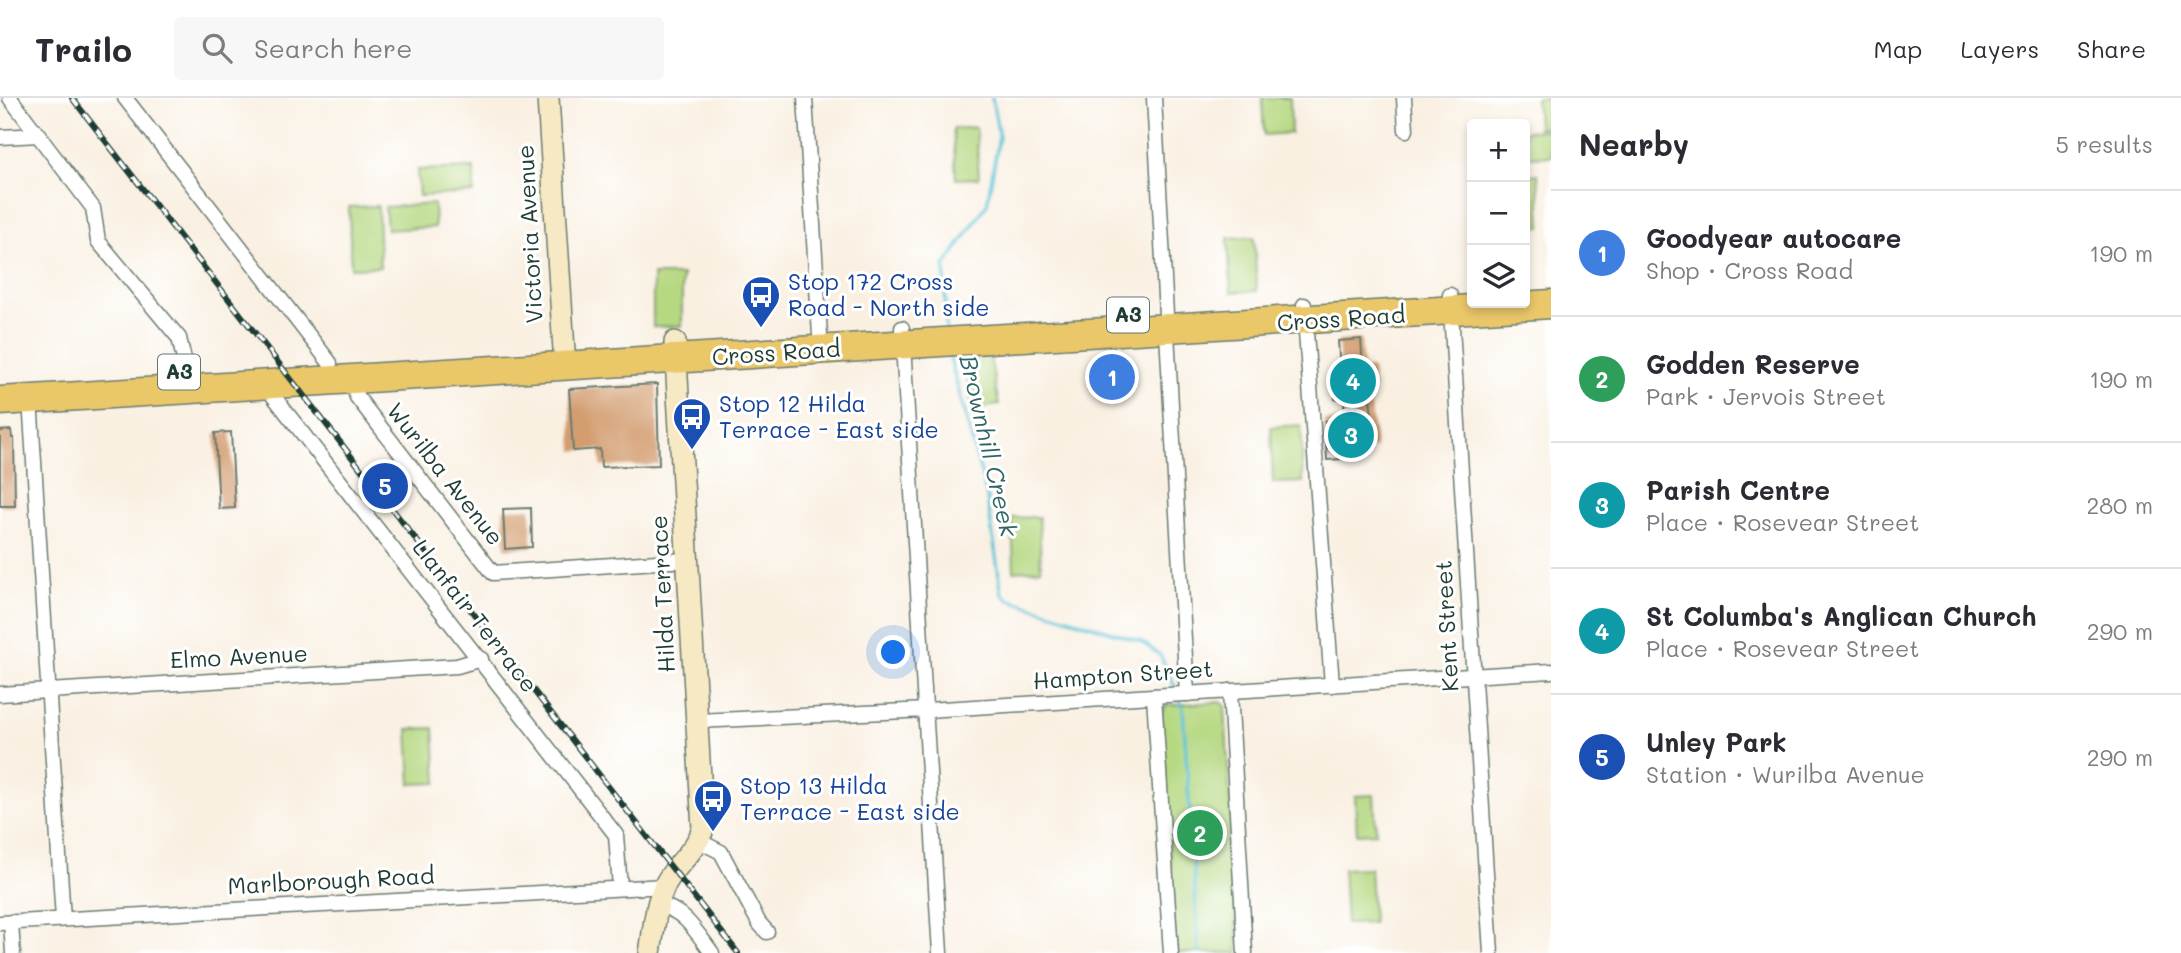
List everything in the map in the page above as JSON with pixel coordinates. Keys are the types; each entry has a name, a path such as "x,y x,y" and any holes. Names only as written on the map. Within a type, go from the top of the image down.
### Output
{"highway":[{"path":"1530,291 1551,289"},
{"name":"Cross Road","path":"0,401 29,391 187,372 340,371 1166,322 1458,300 1551,304"},
{"name":"Cross Road","path":"0,384 29,391 264,384 340,371"}],"street":[{"path":"10,98 93,208 98,241 178,338 187,372"},
{"path":"125,98 340,371"},
{"name":"Victoria Avenue","path":"548,98 564,357"},
{"path":"805,98 821,342"},
{"path":"1154,98 1181,695"},
{"path":"1404,98 1406,130"},
{"path":"0,137 40,135"},
{"name":"Kent Street","path":"1458,300 1473,675 1491,953"},
{"path":"1305,313 1332,685"},
{"path":"902,337 940,953"},
{"name":"Hilda Terrace","path":"676,351 703,817 699,841"},
{"name":"Wurilba Avenue","path":"340,371 357,397 493,573 687,560"},
{"name":"Llanfair Terrace","path":"264,384 616,835 620,888"},
{"path":"29,391 63,919"},
{"name":"Elmo Avenue","path":"0,694 457,666 481,659"},
{"name":"Hampton Street","path":"697,721 927,710 1551,671"},
{"path":"1230,691 1245,953"},
{"path":"1154,696 1171,953"},
{"path":"650,953 661,896 699,841 721,852 758,923 767,932"},
{"name":"Marlborough Road","path":"6,923 620,888 661,896"},
{"path":"661,896 685,918 712,953"},
{"path":"6,923 13,953"}],"green space":[{"path":"1262,98 1290,98 1291,133 1264,135"},
{"path":"1536,98 1551,98 1551,127 1538,128"},
{"path":"976,127 979,178 956,179 953,129"},
{"path":"1551,130 1551,156 1530,157 1530,131"},
{"path":"474,168 474,193 419,196 417,170"},
{"path":"1538,174 1541,227 1530,228 1530,175"},
{"path":"434,204 435,227 387,230 385,207"},
{"path":"378,206 380,267 351,268 349,207"},
{"path":"1254,237 1257,291 1231,292 1228,238"},
{"path":"653,275 682,275 682,326 653,327"},
{"path":"990,356 999,405 973,409 965,360"},
{"path":"1301,425 1303,482 1273,483 1271,427"},
{"path":"1039,517 1041,569 1014,571 1012,518"},
{"path":"1220,702 1225,706 1238,953 1176,953 1161,713 1167,705"},
{"path":"434,728 437,783 411,784 408,729"},
{"path":"1374,795 1376,833 1357,834 1355,796"},
{"path":"1370,868 1373,923 1346,924 1343,869"}],"building":[{"path":"1361,339 1363,368 1372,368 1374,390 1369,390 1376,448 1341,449 1341,459 1327,460 1325,421 1345,420 1344,398 1335,399 1333,372 1340,371 1338,341"},
{"path":"657,384 659,465 601,467 600,449 573,451 569,389"},
{"path":"11,430 14,438 15,506 0,506 0,431"},
{"path":"231,432 235,508 219,509 215,433"},
{"path":"531,508 532,547 505,549 503,509"}],"waterway":[{"name":"Brownhill Creek","path":"946,330 945,266 987,204 999,137 992,98"},
{"name":"Brownhill Creek","path":"948,351 986,492 1002,594 1010,600 1140,641 1160,655 1176,689"},
{"name":"Brownhill Creek","path":"1180,700 1183,708 1199,953"}],"railway":[{"path":"72,98 738,953"}],"place":[{"name":"Stop 172 Cross Road - North side","path":"761,329"},
{"name":"Goodyear autocare","path":"1112,377"},
{"name":"St Columba's Anglican Church","path":"1353,381"},
{"name":"Parish Centre","path":"1351,435"},
{"name":"Stop 12 Hilda Terrace - East side","path":"692,451"},
{"name":"Unley Park","path":"385,486"},
{"name":"Stop 13 Hilda Terrace - East side","path":"713,833"},
{"name":"Godden Reserve","path":"1200,833"}]}
